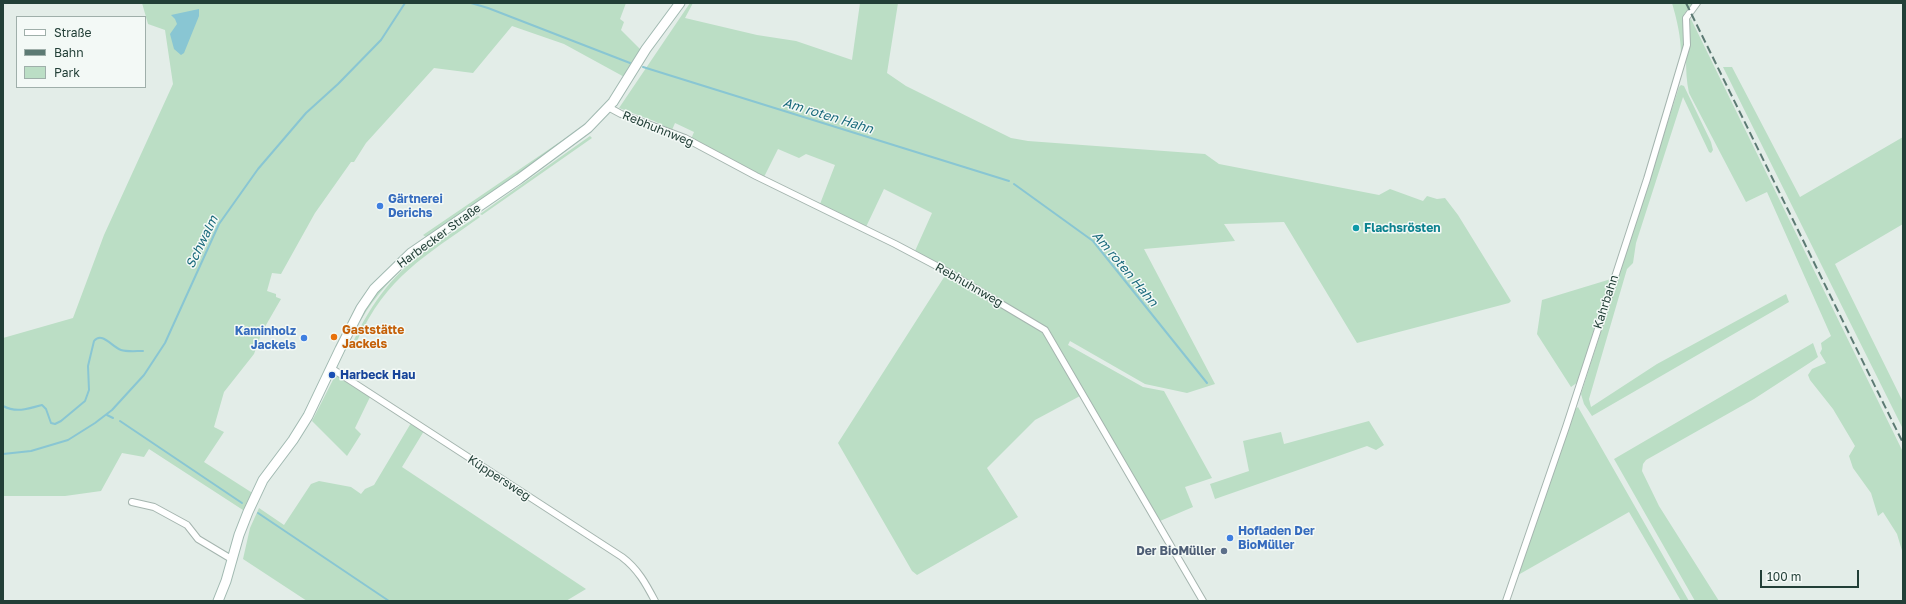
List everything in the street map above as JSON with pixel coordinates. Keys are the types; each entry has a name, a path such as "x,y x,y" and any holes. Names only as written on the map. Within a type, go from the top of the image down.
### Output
{"main road":[{"name":"Harbecker Straße","path":"218,601 248,512 264,480 301,428 361,308 374,289 396,266 430,239 576,138 608,107 646,49 680,3"}],"street":[{"name":"Kahrbahn","path":"1506,601 1566,427 1647,180 1687,45 1686,18 1697,3"},
{"name":"Rebhuhnweg","path":"608,107 621,114 685,138 756,176 895,244 946,271 1045,330 1203,601"},
{"name":"Küppersweg","path":"331,368 376,399 622,557 640,574 655,601"},
{"path":"132,502 154,507 187,525 198,539 233,560"}],"green space":[{"path":"142,3 626,3 620,19 624,22 621,30 642,51 628,79 564,44 512,26 473,73 434,68 366,143 354,162 351,162 315,213 281,274 272,273 267,291 276,294 276,297 281,299 262,332 254,354 224,392 214,427 224,432 204,462 254,494 246,512 149,449 144,457 122,453 101,491 65,496 3,496 3,338 73,318 104,235 173,84 165,30 148,24"},
{"path":"690,3 693,3 685,18 757,35 796,41 852,60 860,3 898,3 887,73 906,86 1011,138 1028,141 1205,154 1219,164 1379,195 1390,189 1423,201 1427,196 1437,199 1445,198 1458,215 1511,301 1509,303 1357,343 1284,222 1224,224 1235,241 1144,249 1215,384 1187,393 1145,384 1070,341 1068,345 1143,387 1164,391 1212,478 1185,487 1193,507 1160,521 1080,396 1035,420 987,468 1018,517 917,575 912,571 838,443 948,271 915,251 932,213 884,189 866,227 820,204 835,165 806,154 799,158 778,149 764,177 691,139 694,132 675,123 672,130 654,121 619,108"},
{"path":"1672,3 1693,3 1684,14 1685,45 1681,55 1676,16"},
{"path":"1691,19 1903,452 1903,554 1897,534 1883,512 1878,516 1871,493 1853,468 1849,456 1855,446 1833,409 1810,380 1808,375 1812,369 1826,363 1820,353 1822,349 1821,343 1831,336 1767,192 1746,202 1689,93 1686,67 1687,23"},
{"path":"1723,67 1732,67 1800,197 1903,137 1903,224 1835,264 1903,402 1903,429"},
{"path":"1681,85 1684,86 1711,142 1713,150 1711,153 1709,152 1683,97 1636,243 1633,263 1627,269 1589,399 1591,407 1657,364 1786,294 1789,302 1592,416 1584,404 1581,394 1679,87"},
{"path":"570,135 572,138 426,237 423,235"},
{"path":"590,136 592,138 482,215 480,214"},
{"path":"475,214 442,237 398,274 384,288 361,320 368,303 393,273 426,247"},
{"path":"478,216 480,217 424,257 394,284 381,300 357,341 354,340 373,306 386,288 406,267 441,240"},
{"path":"1611,279 1578,382 1571,387 1537,334 1542,300"},
{"path":"1813,343 1818,357 1814,360 1754,399 1646,460 1643,464 1642,471 1659,506 1719,601 1695,601 1614,459"},
{"path":"336,374 370,397 355,428 361,434 347,456 312,421"},
{"path":"1578,407 1689,601 1681,601 1629,512 1518,575 1574,410"},
{"path":"1369,421 1384,445 1376,450 1367,446 1215,499 1210,484 1249,471 1243,441 1281,432 1284,444"},
{"path":"411,423 424,431 402,467 586,589 566,601 307,601 243,559 250,528 259,508 284,525 311,484 319,481 351,487 361,494 365,489 374,485"}],"water":[{"path":"199,9 199,16 184,53 181,55 174,49 170,34 177,24 171,15"}],"waterway":[{"name":"Schwalm","path":"3,454 31,451 68,440 112,410 144,375 165,343 219,224 258,169 306,113 338,84 381,40 405,3"},
{"name":"Am roten Hahn","path":"471,3 488,8 630,63"},
{"name":"Am roten Hahn","path":"643,67 1009,181"},
{"name":"Am roten Hahn","path":"1014,184 1093,241 1207,383"},
{"path":"3,406 17,410 42,405 46,409 51,423 55,424 61,421 85,401 89,390 88,366 94,341 97,338 104,339 121,350 143,351"},
{"name":"Schwalm","path":"107,415 113,418"},
{"path":"120,421 242,503"},
{"path":"258,513 389,601"}],"railway":[{"path":"1686,3 1903,443"}],"place":[{"name":"Gärtnerei Derichs","path":"380,206"},
{"name":"Flachsrösten","path":"1356,228"},
{"name":"Gaststätte Jackels","path":"334,337"},
{"name":"Kaminholz Jackels","path":"304,338"},
{"name":"Harbeck Hau","path":"332,375"},
{"name":"Hofladen Der BioMüller","path":"1230,538"},
{"name":"Der BioMüller","path":"1224,551"}]}
